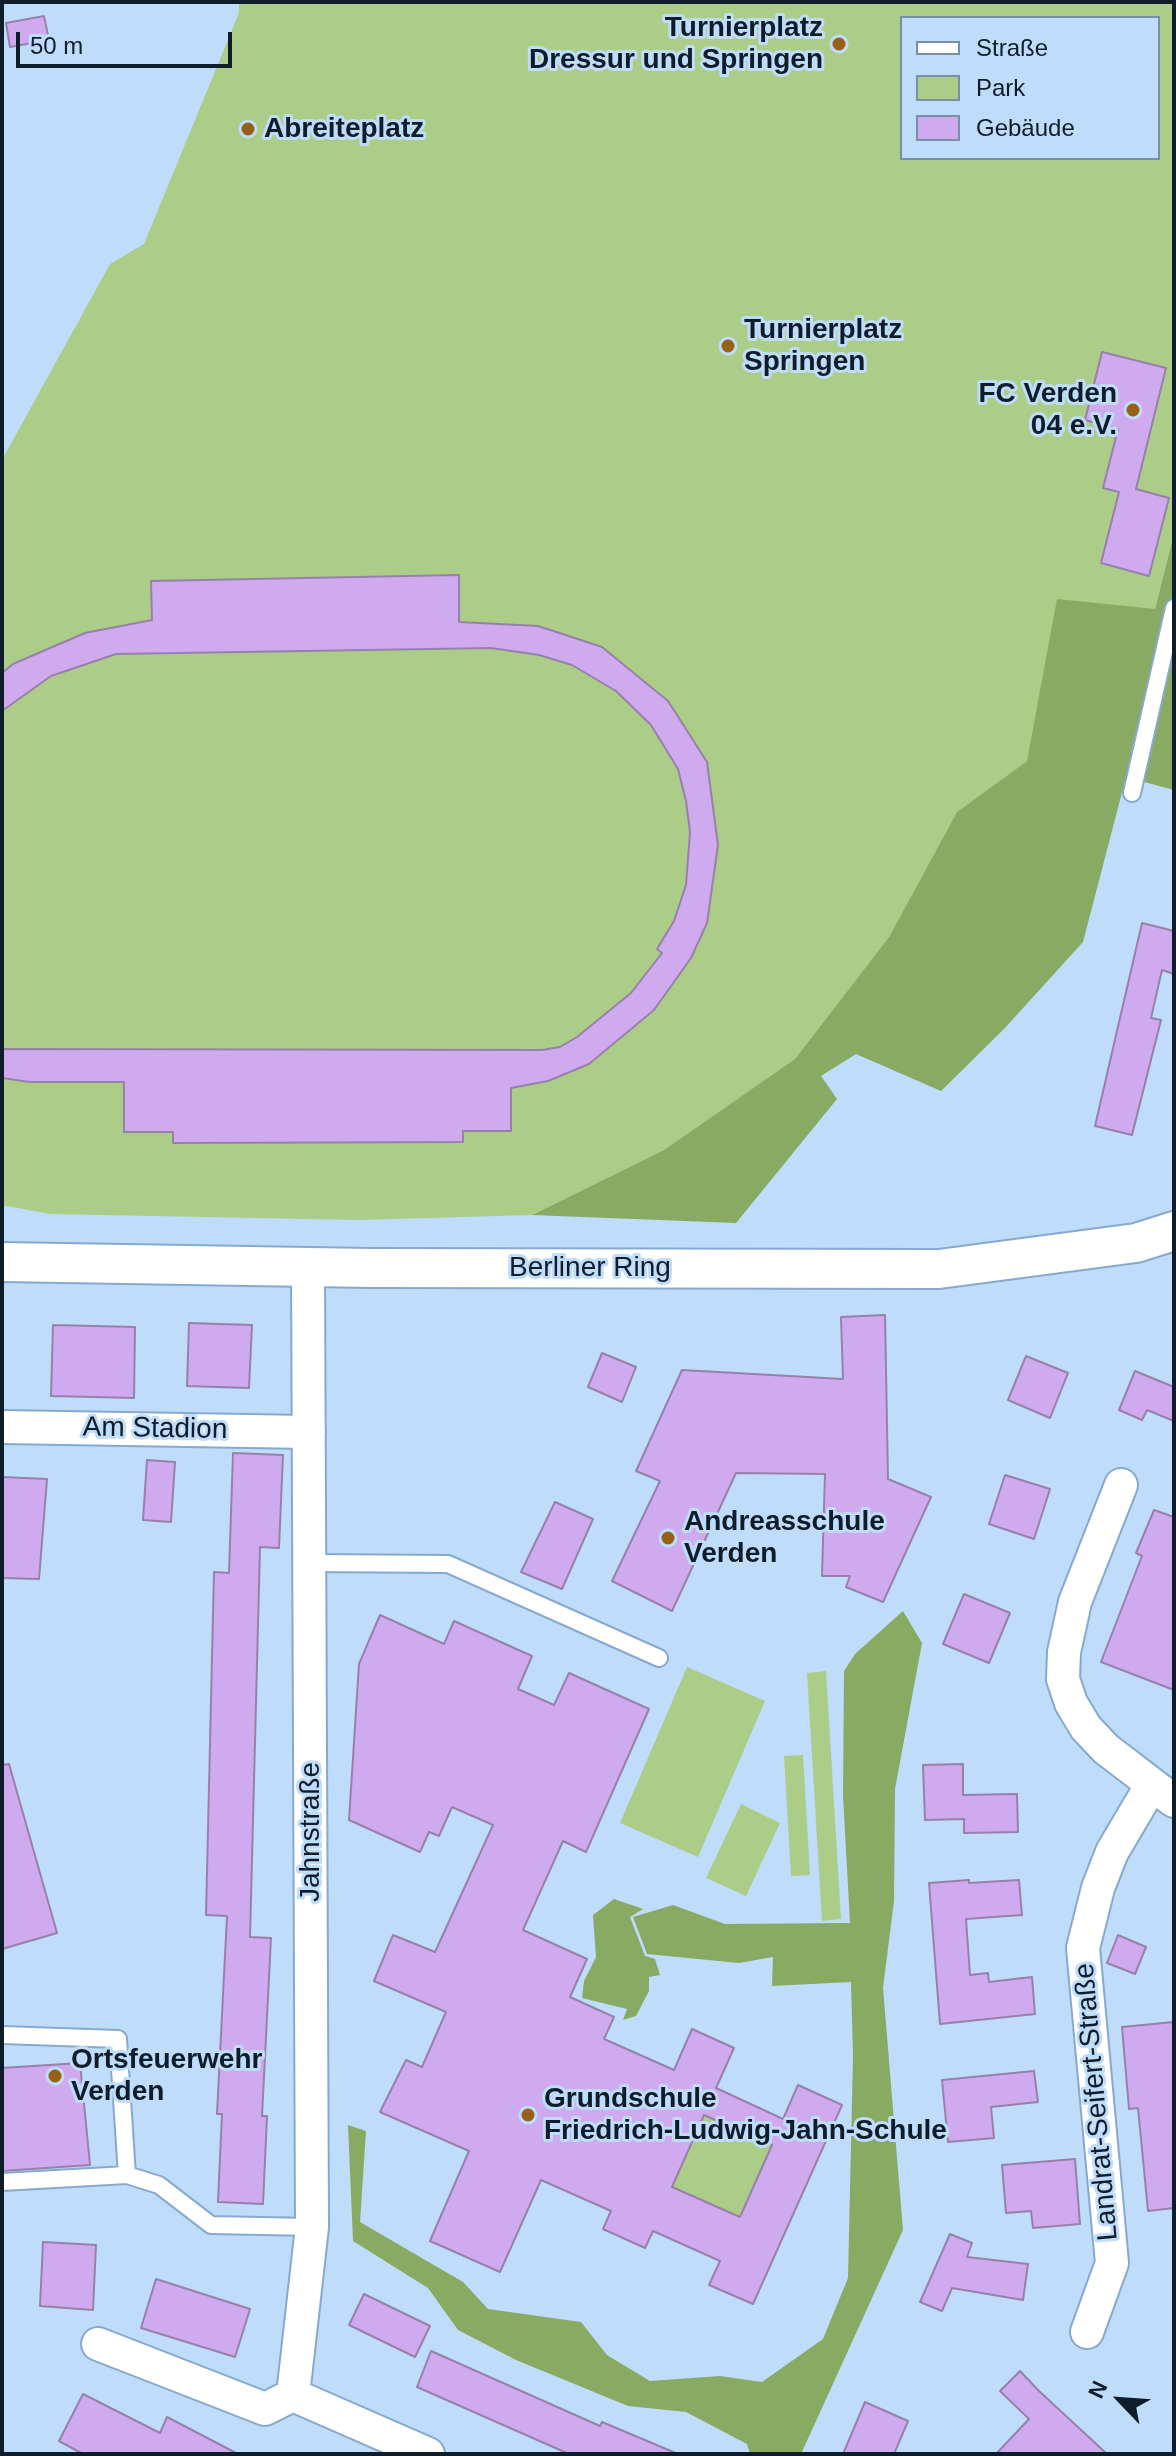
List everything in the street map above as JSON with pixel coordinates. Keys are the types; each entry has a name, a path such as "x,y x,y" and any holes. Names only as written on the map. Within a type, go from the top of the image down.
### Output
{"street":[{"name":"Berliner Ring","path":"2,1262 308,1267 939,1269 1136,1243 1174,1231"},
{"name":"Jahnstraße","path":"293,2395 312,2227 308,1267"},
{"name":"Am Stadion","path":"2,1427 309,1432"},
{"path":"1121,1485 1075,1602 1064,1652 1063,1679 1071,1703 1086,1728 1162,1793"},
{"name":"Landrat-Seifert-Straße","path":"1087,2332 1112,2263 1083,1948 1098,1888 1112,1852 1162,1793"},
{"path":"98,2344 265,2409 293,2395 428,2454"}],"lane":[{"path":"1132,793 1174,608"},
{"path":"309,1563 448,1564 659,1658"},
{"path":"2,2035 118,2039 127,2175"},
{"path":"2,2182 127,2175 159,2185 211,2225 312,2227"}],"green space":[{"path":"239,2 1174,2 1174,532 1155,609 1027,761 957,812 889,937 795,1059 664,1150 532,1215 359,1220 50,1214 2,1205 2,460 110,264 144,244 239,13"},
{"path":"1174,533 1174,790 1126,777 1083,942 1004,1029 941,1091 856,1054 821,1076 837,1099 736,1223 532,1215 664,1150 795,1059 889,937 957,812 1027,761 1057,599 1155,609"},
{"path":"903,1611 922,1643 895,1789 894,1901 883,1988 903,2230 801,2454 750,2454 747,2444 686,2412 628,2406 516,2360 458,2330 428,2288 353,2241 348,2125 366,2131 360,2222 463,2282 488,2309 581,2322 607,2355 650,2381 720,2376 762,2382 823,2339 848,2278 853,2056 851,1982 772,1986 773,1957 739,1963 647,1954 633,1917 673,1905 725,1924 850,1923 843,1796 844,1671 855,1654"},
{"path":"687,1667 765,1701 698,1857 620,1823"},
{"path":"826,1671 841,1919 822,1921 807,1673"},
{"path":"803,1755 810,1875 791,1876 784,1756"},
{"path":"741,1804 780,1823 746,1896 706,1878"},
{"path":"614,1899 643,1909 630,1917 645,1956 655,1959 660,1975 649,1977 649,1991 636,2016 623,2020 627,2009 582,1998 584,1981 596,1957 593,1915"},
{"path":"704,2115 772,2145 740,2217 672,2187"}],"building":[{"path":"44,16 49,40 10,47 6,23"},
{"path":"1102,352 1166,368 1136,489 1169,498 1149,576 1101,563 1119,492 1103,488 1118,429 1085,420"},
{"path":"459,575 459,622 538,626 602,647 668,701 707,762 718,845 707,923 691,958 654,1010 589,1064 548,1081 511,1088 511,1131 463,1131 463,1142 173,1143 173,1132 124,1132 124,1082 30,1082 2,1078 2,1049 542,1050 560,1047 577,1037 631,993 662,953 657,949 674,921 686,885 690,832 686,801 678,769 651,725 616,691 572,665 539,655 491,648 116,654 51,676 2,711 2,673 13,664 85,633 152,620 151,581"},
{"path":"1142,923 1174,931 1174,974 1162,970 1151,1018 1161,1020 1132,1135 1095,1126"},
{"path":"885,1315 888,1479 931,1497 883,1602 846,1587 850,1576 822,1576 825,1474 736,1473 672,1611 612,1581 660,1481 636,1471 682,1370 843,1379 841,1317"},
{"path":"189,1323 252,1325 249,1388 187,1386"},
{"path":"53,1325 135,1327 134,1398 51,1396"},
{"path":"602,1353 636,1367 622,1402 588,1387"},
{"path":"1026,1356 1068,1373 1050,1418 1008,1400"},
{"path":"1135,1371 1174,1387 1174,1421 1147,1410 1142,1420 1119,1410"},
{"path":"233,1453 283,1455 279,1548 260,1547 250,1937 271,1938 262,2116 267,2116 263,2204 218,2202 222,2114 217,2114 227,1916 206,1915 214,1572 229,1573"},
{"path":"147,1460 175,1462 171,1522 143,1520"},
{"path":"1005,1475 1050,1489 1034,1539 989,1524"},
{"path":"2,1477 47,1479 39,1579 2,1578"},
{"path":"555,1502 593,1519 562,1589 521,1572"},
{"path":"1154,1510 1174,1517 1174,1690 1101,1662 1142,1556 1136,1553"},
{"path":"964,1594 1010,1613 989,1663 943,1644"},
{"path":"380,1615 444,1644 454,1621 532,1656 518,1689 554,1705 569,1673 649,1709 586,1852 563,1841 523,1930 587,1959 570,1997 614,2017 604,2039 674,2070 692,2029 734,2048 716,2088 783,2119 798,2085 842,2105 753,2304 709,2285 720,2261 653,2231 645,2248 603,2229 611,2211 541,2180 500,2272 430,2241 469,2151 380,2112 406,2060 422,2067 446,2012 374,1981 393,1935 435,1952 493,1825 452,1807 439,1836 429,1832 420,1852 349,1820 359,1664","holes":["704,2115 772,2145 740,2217 672,2187"]},
{"path":"9,1764 57,1933 2,1949 2,1765"},
{"path":"963,1764 963,1795 1017,1794 1018,1832 964,1833 964,1819 925,1820 923,1765"},
{"path":"969,1880 969,1883 1019,1880 1022,1915 966,1919 970,1975 988,1973 989,1982 1032,1977 1035,2014 940,2024 929,1883"},
{"path":"1118,1935 1146,1947 1135,1974 1107,1963"},
{"path":"1174,2022 1174,2208 1148,2211 1138,2108 1129,2109 1122,2027"},
{"path":"80,2063 90,2165 2,2171 2,2068"},
{"path":"1034,2071 1038,2102 991,2107 994,2138 948,2142 942,2080"},
{"path":"1075,2159 1080,2224 1033,2228 1031,2211 1006,2213 1002,2165"},
{"path":"950,2234 972,2243 967,2257 1028,2264 1023,2300 952,2288 942,2311 920,2302"},
{"path":"43,2242 96,2245 93,2310 40,2306"},
{"path":"156,2279 250,2309 235,2357 141,2328"},
{"path":"364,2294 430,2326 415,2357 349,2325"},
{"path":"431,2351 600,2426 602,2422 678,2454 569,2454 417,2387"},
{"path":"1020,2371 1107,2454 996,2454 1029,2419 1000,2391"},
{"path":"83,2394 160,2433 167,2417 238,2454 83,2454 59,2441"},
{"path":"865,2402 908,2421 894,2454 843,2454"}],"place":[{"name":"Turnierplatz Dressur und Springen","path":"839,44"},
{"name":"Abreiteplatz","path":"248,129"},
{"name":"Turnierplatz Springen","path":"728,346"},
{"name":"FC Verden 04 e.V.","path":"1133,410"},
{"name":"Andreasschule Verden","path":"668,1538"},
{"name":"Ortsfeuerwehr Verden","path":"55,2076"},
{"name":"Grundschule Friedrich-Ludwig-Jahn-Schule","path":"528,2115"}]}
